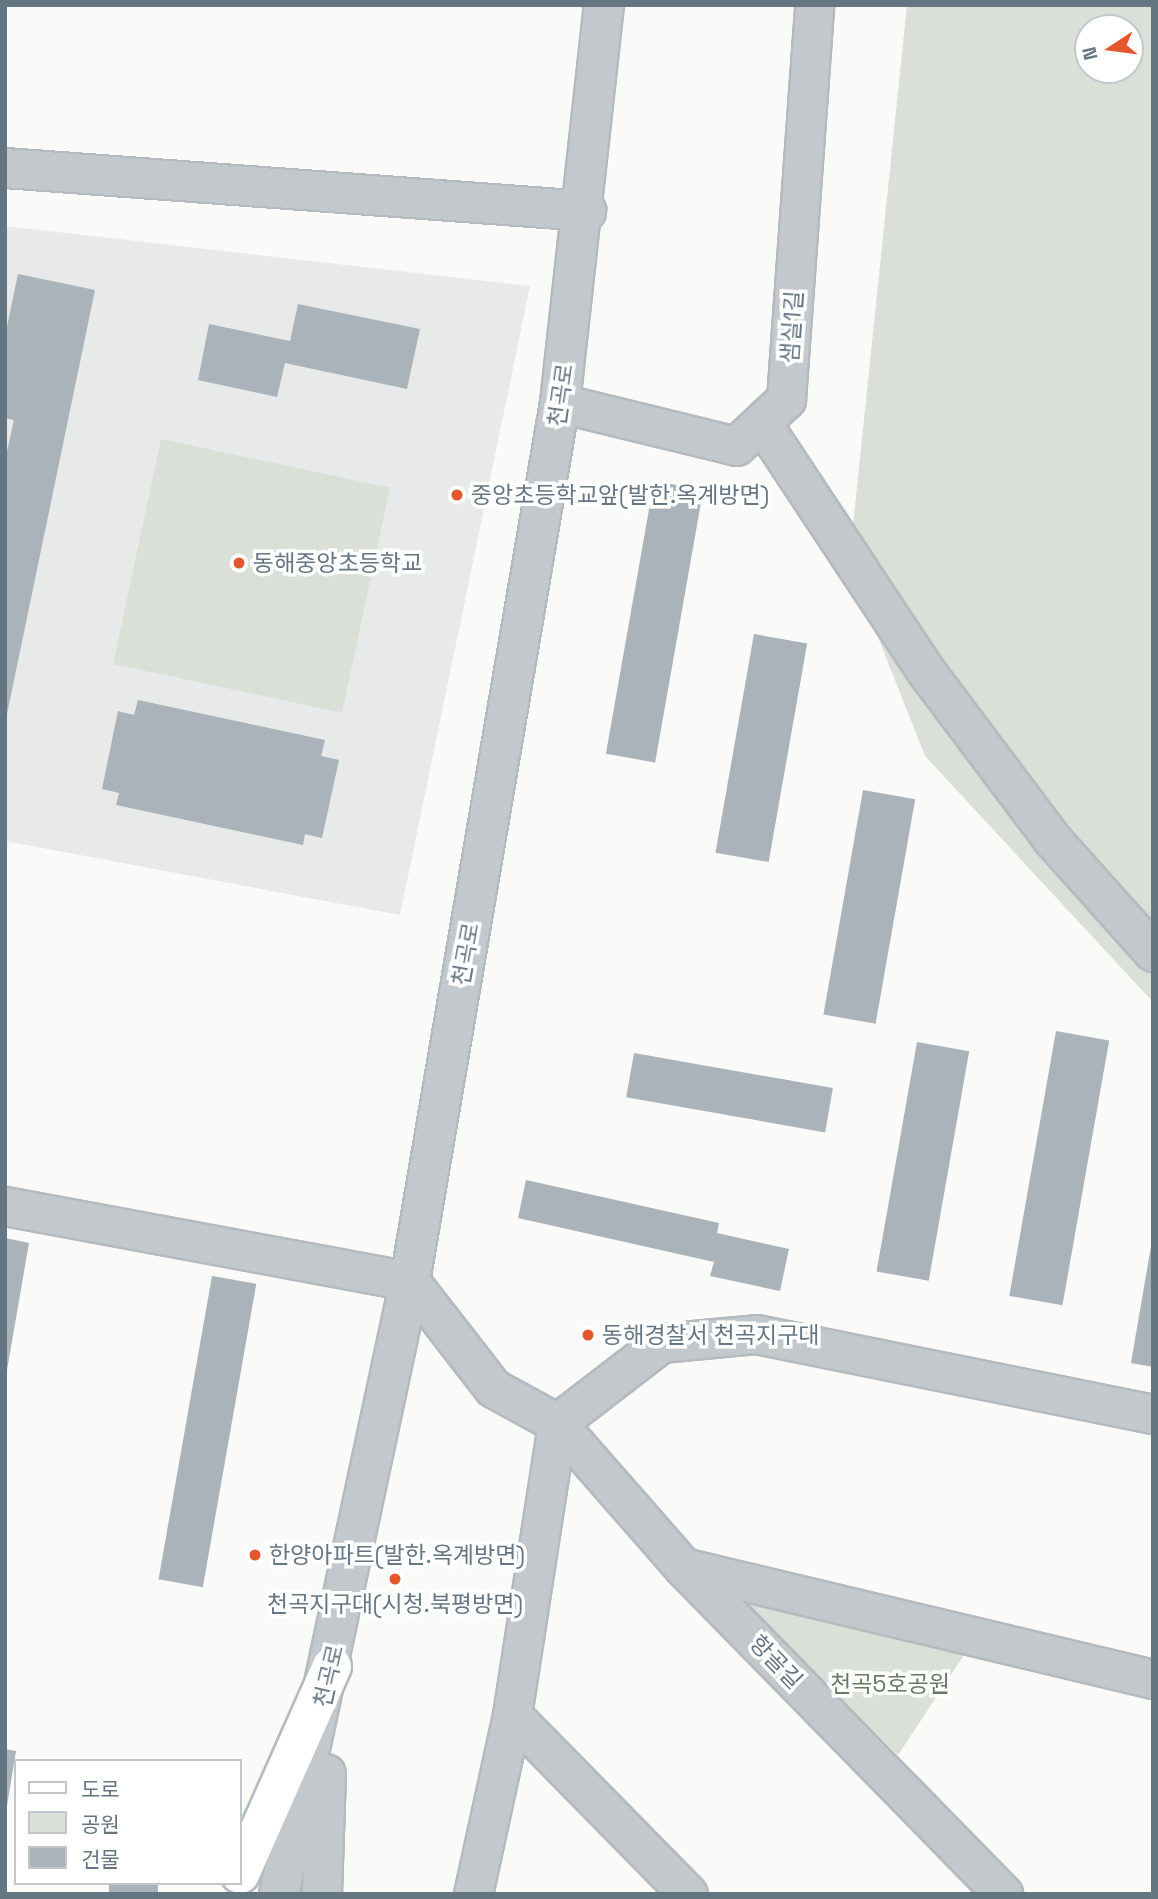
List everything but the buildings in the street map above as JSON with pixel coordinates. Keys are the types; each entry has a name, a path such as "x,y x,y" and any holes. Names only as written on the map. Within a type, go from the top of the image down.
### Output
{"main road":[{"path":"242,1869 331,1666"}],"street":[{"name":"천곡로","path":"279,1894 331,1666 410,1281 560,403 586,211 604,5"},
{"name":"샘실1길","path":"560,403 736,446 763,425 786,399 814,5"},
{"path":"5,168 586,211"},
{"path":"763,425 925,670 1051,838 1153,952"},
{"path":"5,1206 410,1281 493,1388 557,1423"},
{"path":"473,1894 512,1715 557,1423 661,1343 755,1334 1153,1415"},
{"name":"항골길","path":"557,1423 683,1567 1003,1894"},
{"path":"683,1567 1153,1679"},
{"path":"321,1894 331,1666"},
{"path":"512,1715 688,1894"}],"shaded area":[{"name":"동해중앙초등학교","path":"5,226 530,286 400,915 5,841"}],"green space":[{"path":"907,5 1153,5 1153,1002 925,756 849,564"},
{"path":"161,439 390,488 342,713 113,664"},
{"name":"천곡5호공원","path":"741,1600 964,1655 898,1755"}],"place":[{"name":"중앙초등학교앞(발한.옥계방면)","path":"457,495"},
{"name":"동해중앙초등학교","path":"239,563"},
{"name":"동해경찰서 천곡지구대","path":"588,1335"},
{"name":"한양아파트(발한.옥계방면)","path":"255,1555"},
{"name":"천곡지구대(시청.북평방면)","path":"395,1579"}]}
